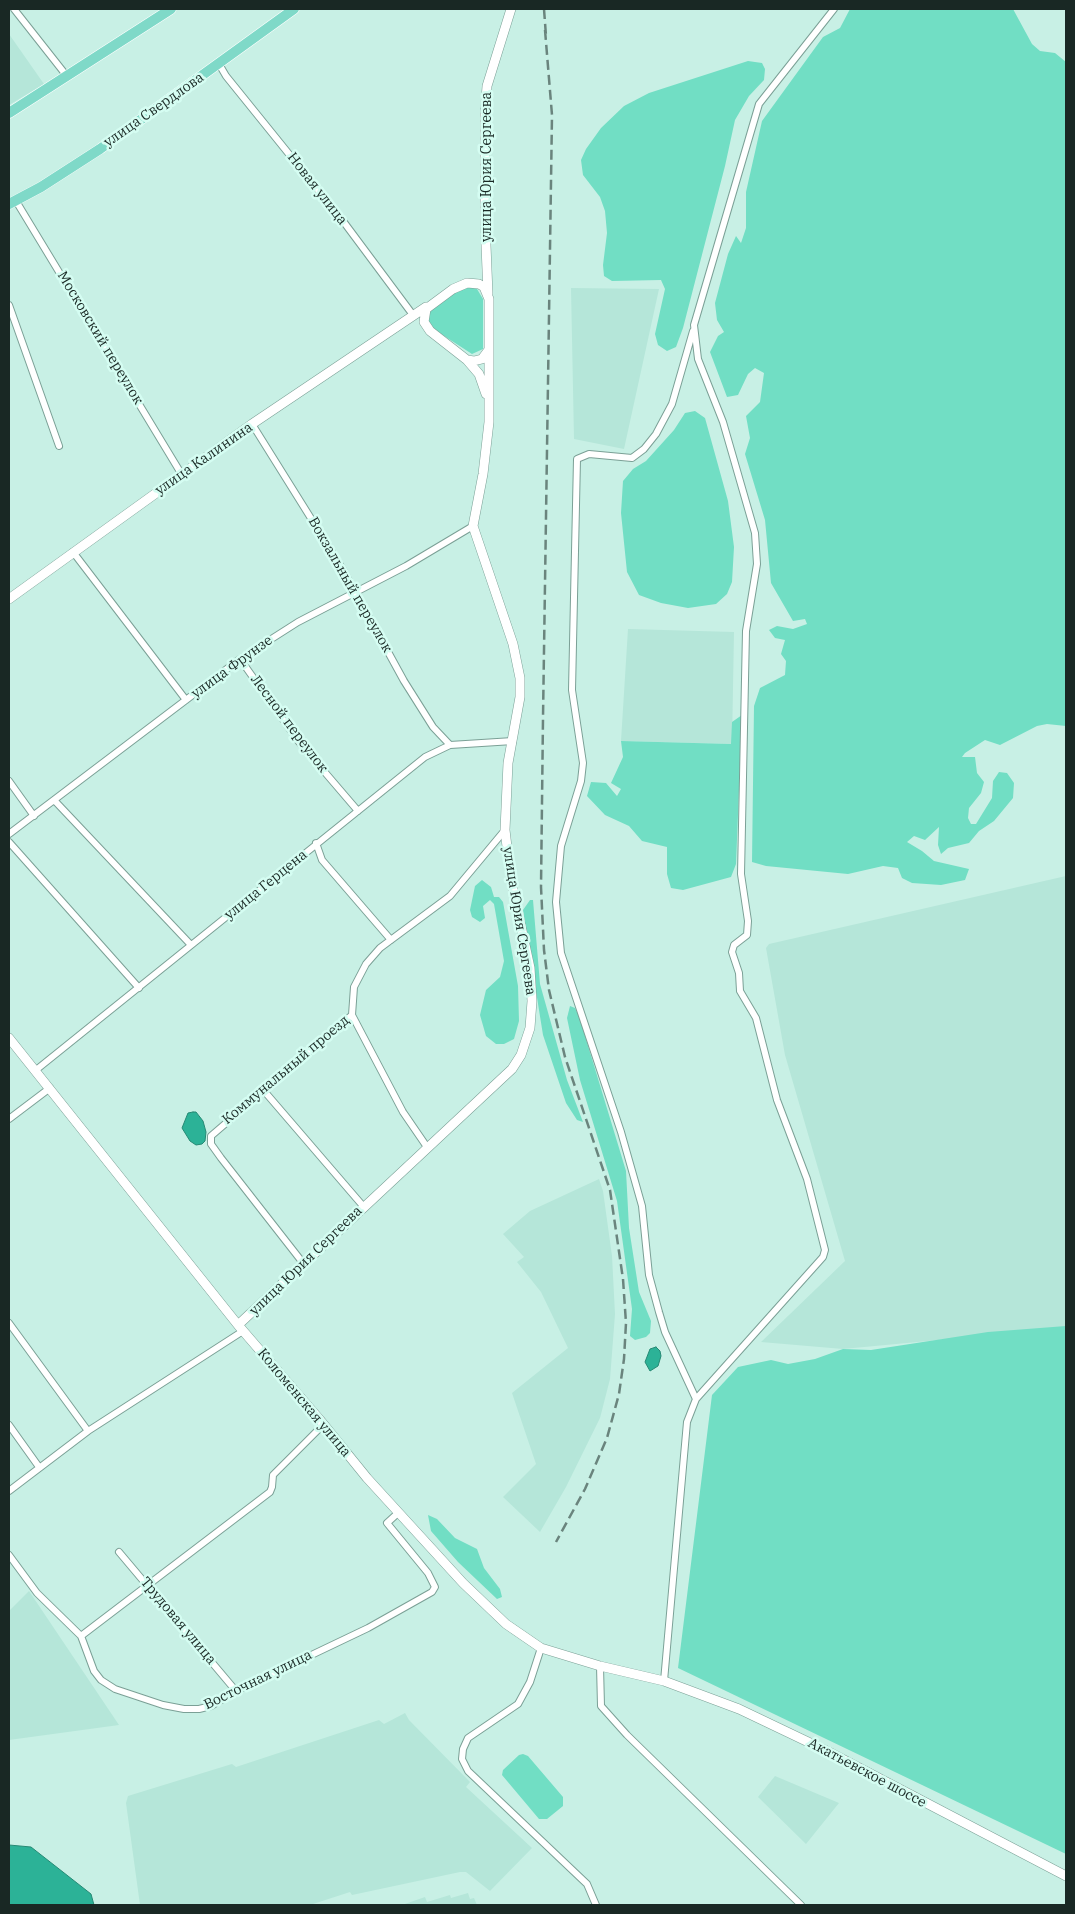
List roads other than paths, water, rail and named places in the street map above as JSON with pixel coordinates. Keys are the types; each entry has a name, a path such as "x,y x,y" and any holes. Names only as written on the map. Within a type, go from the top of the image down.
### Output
{"main road":[{"path":"9,113 170,9"},
{"name":"улица Свердлова","path":"11,203 41,188 96,152 294,9"}],"street":[{"path":"14,9 66,75"},
{"name":"улица Юрия Сергеева","path":"489,299 485,220 485,114 487,86 511,9"},
{"path":"696,1398 665,1332 649,1275 642,1206 621,1132 561,953 556,902 561,846 581,781 583,763 572,690 576,459 589,454 632,458 644,449 656,434 672,404 756,110 765,95 834,9"},
{"name":"Новая улица","path":"219,64 343,221 413,315"},
{"name":"Московский переулок","path":"11,203 182,475"},
{"path":"430,331 424,317 424,313 430,304 467,283 473,282 484,287 489,299 488,350 482,359 467,360"},
{"name":"улица Калинина","path":"9,599 252,424 430,304"},
{"path":"9,305 59,446"},
{"path":"402,323 415,321 467,360 479,374 490,404"},
{"path":"664,1681 687,1422 696,1398 823,1258 825,1250 807,1179 777,1100 756,1018 740,991 739,973 732,952 734,945 747,934 748,921 741,874 746,631 757,564 755,533 740,474 723,422 698,359 694,325"},
{"name":"улица Юрия Сергеева","path":"9,1491 88,1431 240,1328 303,1263 363,1206 512,1070 521,1055 530,1028 532,1001 530,968 511,880 505,830 508,763 520,697 518,663 473,526 486,452 490,404 488,350"},
{"name":"Вокзальный переулок","path":"252,424 342,568 354,593 404,681 433,727 450,745"},
{"name":"улица Фрунзе","path":"9,834 240,658 298,622 406,566 473,526"},
{"path":"73,552 186,700"},
{"name":"Лесной переулок","path":"240,658 299,742 358,811"},
{"name":"улица Герцена","path":"36,1070 425,757 450,745 513,741"},
{"path":"9,781 34,816"},
{"path":"54,800 191,945"},
{"name":"Коммунальный проезд","path":"303,1263 221,1158 211,1144 211,1136 265,1092 352,1015 354,987 358,975 380,948 450,896 505,830"},
{"path":"9,842 139,988"},
{"path":"316,843 322,860 391,940"},
{"path":"352,1015 403,1112 427,1147"},
{"name":"Коломенская улица","path":"9,1038 240,1328 324,1424 398,1513 487,1608 524,1638 541,1648 600,1666 664,1681"},
{"path":"9,1119 50,1088"},
{"path":"265,1092 363,1206"},
{"path":"9,1323 88,1431"},
{"path":"81,1636 270,1492 273,1475 324,1424"},
{"path":"9,1425 39,1467"},
{"name":"Восточная улица","path":"9,1555 37,1593 81,1636 94,1671 101,1680 115,1688 163,1705 184,1709 211,1706 236,1691 368,1628 432,1592 435,1587 428,1573 387,1524 398,1513"},
{"name":"Трудовая улица","path":"120,1552 236,1691"},
{"path":"541,1648 530,1682 518,1704 468,1738 463,1748 462,1759 468,1771 587,1884 596,1905"},
{"path":"600,1666 601,1706 627,1735 801,1905"},
{"name":"Акатьевское шоссе","path":"664,1681 739,1709 777,1726 1066,1876"}],"railway":[{"path":"544,9 546,36"},
{"path":"545,30 552,115 541,887 544,950 549,990 565,1057 610,1190 623,1279 626,1323 624,1359 619,1394 607,1438 585,1489 556,1542"}]}
